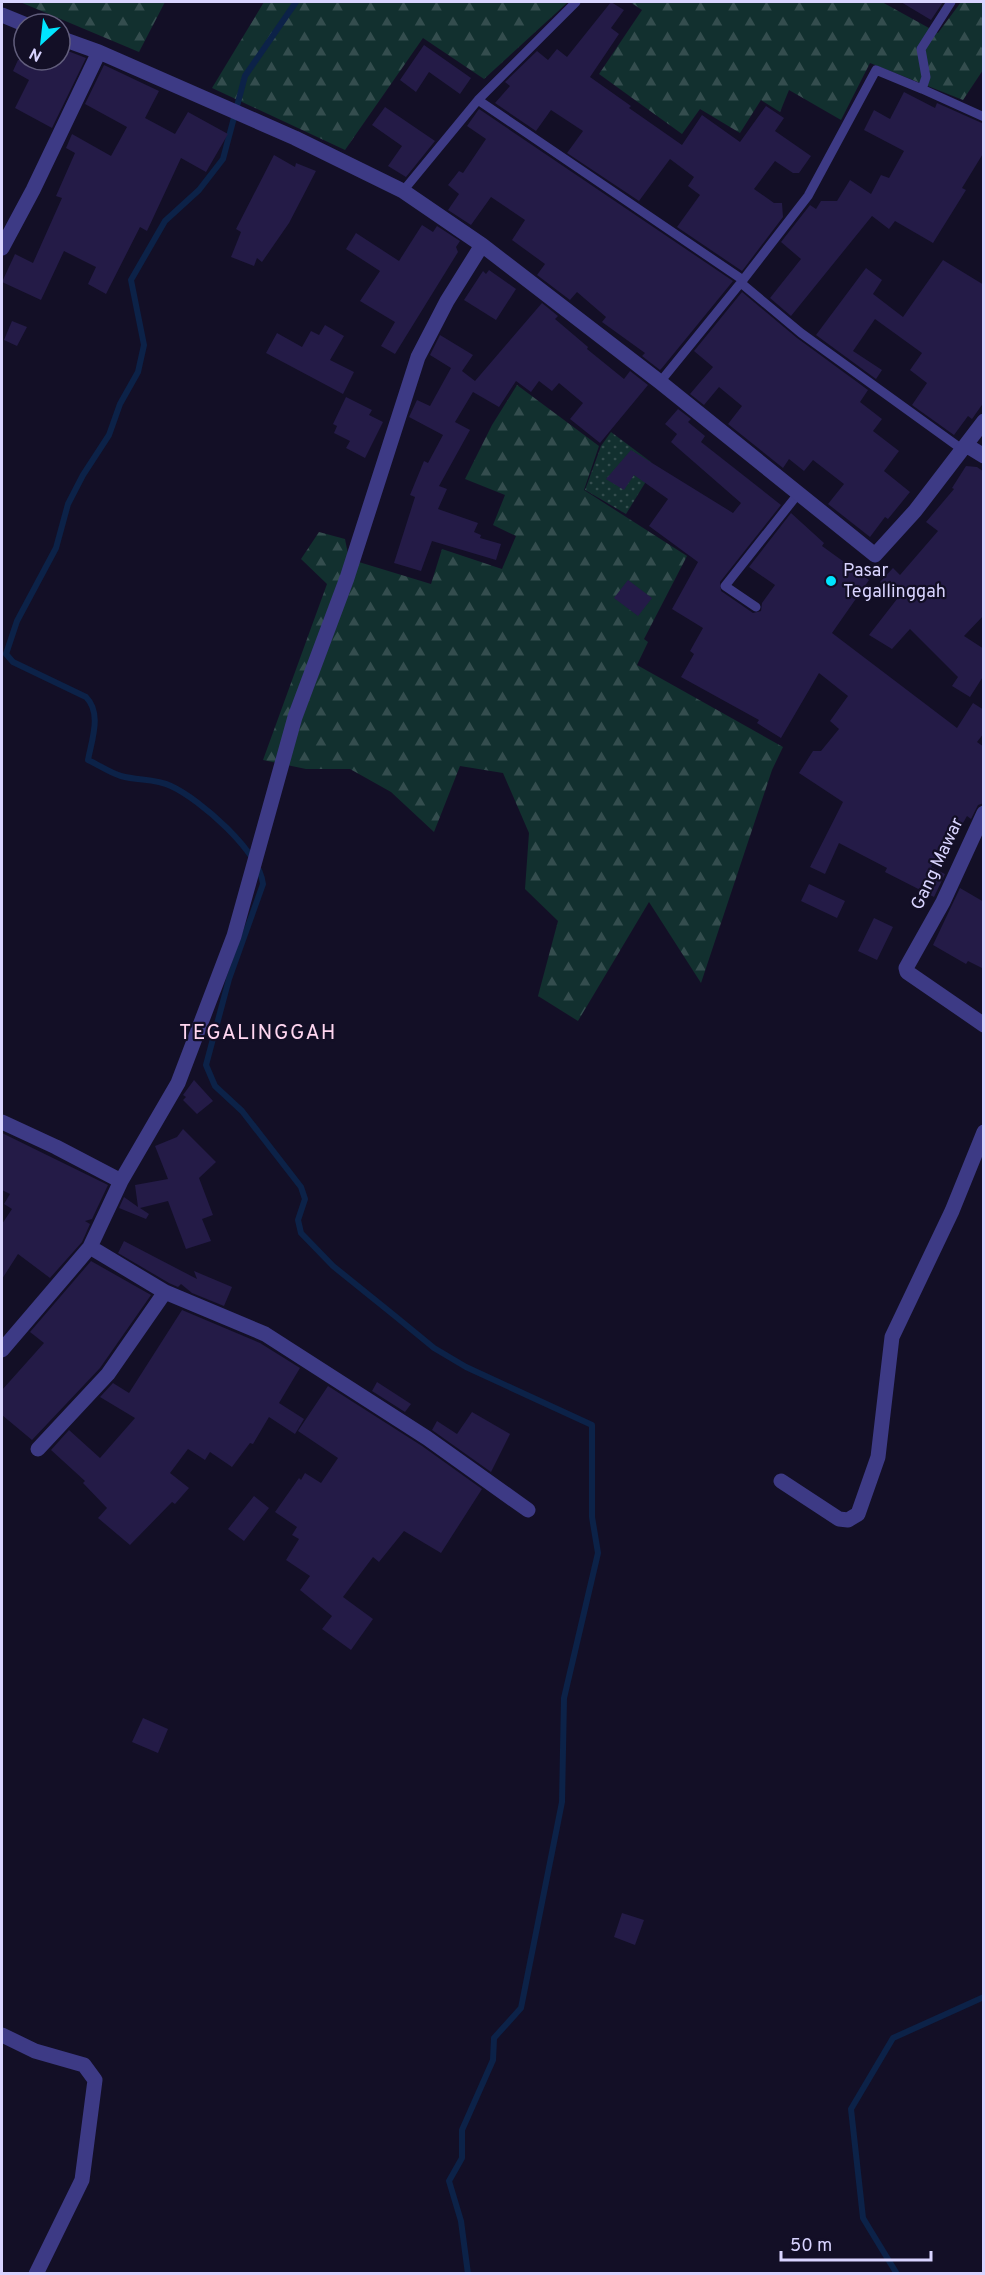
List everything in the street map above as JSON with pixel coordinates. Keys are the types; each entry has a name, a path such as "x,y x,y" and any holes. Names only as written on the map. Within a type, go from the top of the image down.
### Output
{"street":[{"path":"72,42 254,120 403,191 482,245 660,382 875,555 915,511 984,422"},
{"path":"2,248 33,190 99,52"},
{"path":"2,1350 90,1247 121,1181 178,1083 234,936 254,873 295,717 347,578 407,387 433,326 482,245"},
{"path":"964,447 984,456"},
{"name":"Gang Mawar","path":"984,813 927,932 907,964 907,972 984,1025"},
{"path":"2,1122 121,1181"},
{"path":"781,1481 839,1519 848,1520 858,1514 878,1457 892,1337 952,1211 984,1132"},
{"path":"90,1247 165,1292 265,1334 427,1437 528,1510"},
{"path":"38,1449 108,1374 165,1292"},
{"path":"2,2035 35,2051 84,2065 94,2080 82,2180 36,2274"}],"lane":[{"path":"403,191 478,100 576,2"},
{"path":"922,89 926,77 921,49 951,2"},
{"path":"660,382 742,282 808,196 876,70 984,117"},
{"path":"478,100 742,282 810,339 964,447"},
{"path":"756,607 724,586 798,494"}],"green space":[{"path":"20,2 165,2 139,52 72,24 72,12 44,12"},
{"path":"264,2 568,2 484,79 423,38 345,150 212,88"},
{"path":"630,2 882,2 938,33 961,2 983,2 983,70 963,100 870,63 841,120 789,90 780,112 761,100 740,133 700,109 682,134 599,74 642,10"},
{"path":"517,385 599,446 584,490 687,556 644,639 648,642 637,665 783,747 772,770 701,983 649,902 578,1021 538,996 558,921 525,889 529,833 503,773 460,766 434,832 391,792 350,769 306,769 263,760 327,584 301,559 319,532 345,539 349,559 431,584 442,549 502,569 516,536 493,525 505,495 465,479 492,425"},
{"path":"611,432 651,462 653,470 626,514 585,490 601,446"}],"building":[{"path":"611,2 624,10 611,28 619,34 590,77 631,106 629,108 682,145 702,115 740,142 766,106 784,118 775,131 811,156 799,173 793,173 775,161 754,189 774,203 782,203 783,217 742,271 677,227 700,195 688,186 694,177 670,159 639,201 567,153 583,131 551,110 536,131 495,103 510,86 505,82 537,51 548,60 557,49 567,57"},
{"path":"901,2 943,2 931,20"},
{"path":"424,45 471,78 460,94 429,72 416,92 400,80"},
{"path":"72,53 86,58 52,128 15,108 29,80 15,72 72,72"},
{"path":"104,65 159,91 145,118 175,134 188,112 228,134 206,172 181,158 147,231 140,227 106,294 88,284 96,267 64,251 41,300 2,282 15,254 33,263 62,198 56,196 75,153 66,148 72,134 111,156 127,127 85,104"},
{"path":"904,92 935,108 937,103 984,124 984,152 962,188 966,190 933,243 895,221 889,229 872,216 791,316 770,298 801,259 781,242 810,205 816,209 821,201 837,201 850,180 871,194 881,175 889,178 904,151 864,130 874,110 890,119"},
{"path":"385,107 435,141 406,177 388,166 402,146 372,125"},
{"path":"479,109 733,281 660,370 642,356 645,353 602,322 606,317 577,292 570,300 537,275 545,264 512,240 525,220 491,197 471,225 448,210 459,194 448,185 459,171 463,173 486,139 467,126"},
{"path":"274,155 295,167 296,163 316,171 289,223 262,262 257,258 254,266 231,257 241,232 236,229"},
{"path":"422,225 433,232 437,226 460,241 456,247 458,252 395,354 381,346 395,322 360,301 380,271 346,249 356,233 399,261"},
{"path":"943,260 984,285 984,402 972,419 968,416 954,435 912,405 927,383 910,370 922,353 875,319 853,351 882,370 876,379 816,335 866,268 882,280 873,294 903,317"},
{"path":"489,270 516,289 496,320 464,300 483,271 486,274"},
{"path":"742,292 797,338 868,390 860,402 882,419 873,431 899,451 884,471 910,492 888,519 885,517 870,537 828,504 844,484 813,460 804,471 789,459 783,468 728,424 742,406 719,387 704,405 690,394 713,367 694,351"},
{"path":"542,303 558,316 555,319 588,347 587,349 624,379 630,371 648,385 600,443 570,419 583,403 559,383 552,391 539,381 531,392 516,381 499,407 473,392 455,422 470,430 439,486 447,489 438,509 478,523 474,532 481,535 480,538 501,544 496,560 432,541 421,571 394,563 415,497 410,495 424,461 428,463 443,435 409,417 417,400 430,406 451,368 430,355 440,335 473,355 462,371 475,381"},
{"path":"12,321 27,327 17,346 4,340"},
{"path":"325,325 344,336 330,360 354,372 343,394 266,353 277,333 302,347 311,331 319,335"},
{"path":"346,397 372,410 369,415 383,422 365,458 346,448 350,441 334,433 337,426 333,424"},
{"path":"678,409 691,419 688,422 705,436 701,442 781,505 720,582 721,591 753,613 761,611 762,603 775,585 749,567 791,513 824,543 822,546 869,580 832,633 957,728 973,703 984,710 984,733 977,742 984,747 984,803 978,805 971,819 967,816 956,835 951,832 931,867 945,874 934,897 885,872 887,868 839,843 825,874 810,867 843,802 799,773 813,751 821,751 839,729 830,721 848,696 819,673 781,738 757,723 759,720 681,677 694,654 690,651 703,628 672,609 698,562 649,526 668,499 634,475 624,490 606,479 631,450 733,513 741,503 671,442 677,434 665,424"},
{"path":"966,466 977,467 984,472 984,615 964,636 984,649 984,675 970,697 952,686 958,677 910,629 892,649 869,635 897,599 880,582 893,568 900,575 938,531 926,522 954,489 952,488"},
{"path":"628,580 652,598 638,616 614,598"},
{"path":"809,884 845,901 837,918 801,901"},
{"path":"960,888 984,902 984,969 968,961 966,964 933,945"},
{"path":"874,918 893,927 877,960 858,951"},
{"path":"194,1080 213,1101 197,1114 183,1100 186,1097 183,1095"},
{"path":"183,1129 216,1162 199,1178 213,1215 202,1219 211,1241 186,1249 168,1201 140,1208 149,1214 146,1219 119,1208 124,1197 138,1207 135,1185 168,1179 155,1146 177,1137"},
{"path":"2,1133 108,1185 92,1219 85,1221 90,1224 82,1242 50,1278 18,1254 2,1279 2,1224 12,1209 4,1204 10,1194 2,1190"},
{"path":"124,1241 197,1279 194,1271 232,1287 224,1306 192,1293 181,1284 178,1287 169,1283 118,1253"},
{"path":"91,1261 151,1295 100,1368 32,1440 2,1415 2,1390 44,1343 30,1332"},
{"path":"182,1310 260,1343 300,1368 279,1403 304,1419 295,1434 269,1417 253,1444 250,1443 232,1467 210,1452 205,1460 188,1449 170,1473 189,1488 130,1545 98,1518 107,1508 83,1483 85,1481 51,1450 69,1430 100,1458 135,1418 100,1397 113,1383 129,1393"},
{"path":"377,1382 411,1404 405,1412 372,1391"},
{"path":"328,1386 422,1446 482,1489 441,1553 404,1531 379,1562 373,1557 343,1597 373,1619 351,1650 322,1629 332,1616 300,1590 310,1576 286,1560 299,1539 292,1535 297,1527 275,1512 299,1478 301,1480 305,1473 321,1483 338,1458 298,1431"},
{"path":"472,1412 510,1434 491,1472 432,1430 437,1421 457,1434"},
{"path":"254,1496 269,1508 244,1541 228,1529"},
{"path":"143,1718 168,1729 158,1753 132,1742"},
{"path":"622,1913 644,1920 635,1945 614,1937"}],"waterway":[{"path":"296,2 245,76 223,159 199,190 165,221 131,280 144,345 138,372 120,404 109,435 83,475 68,504 56,548 17,621 6,654 13,662 86,697 91,703 95,718 88,760 117,775 159,782 183,793 227,828 240,842 259,871 263,884 229,979 206,1065 215,1086 242,1111 301,1187 305,1199 298,1220 301,1233 333,1266 434,1348 466,1367 592,1425 592,1517 598,1553 564,1698 562,1802 521,2008 494,2038 493,2060 462,2130 462,2158 449,2181 461,2221 468,2274"},
{"path":"897,2274 863,2218 851,2109 893,2038 984,1997"}],"place":[{"name":"Pasar Tegallinggah","path":"831,581"}],"district":[{"name":"TEGALINGGAH","path":"258,1033"}]}
